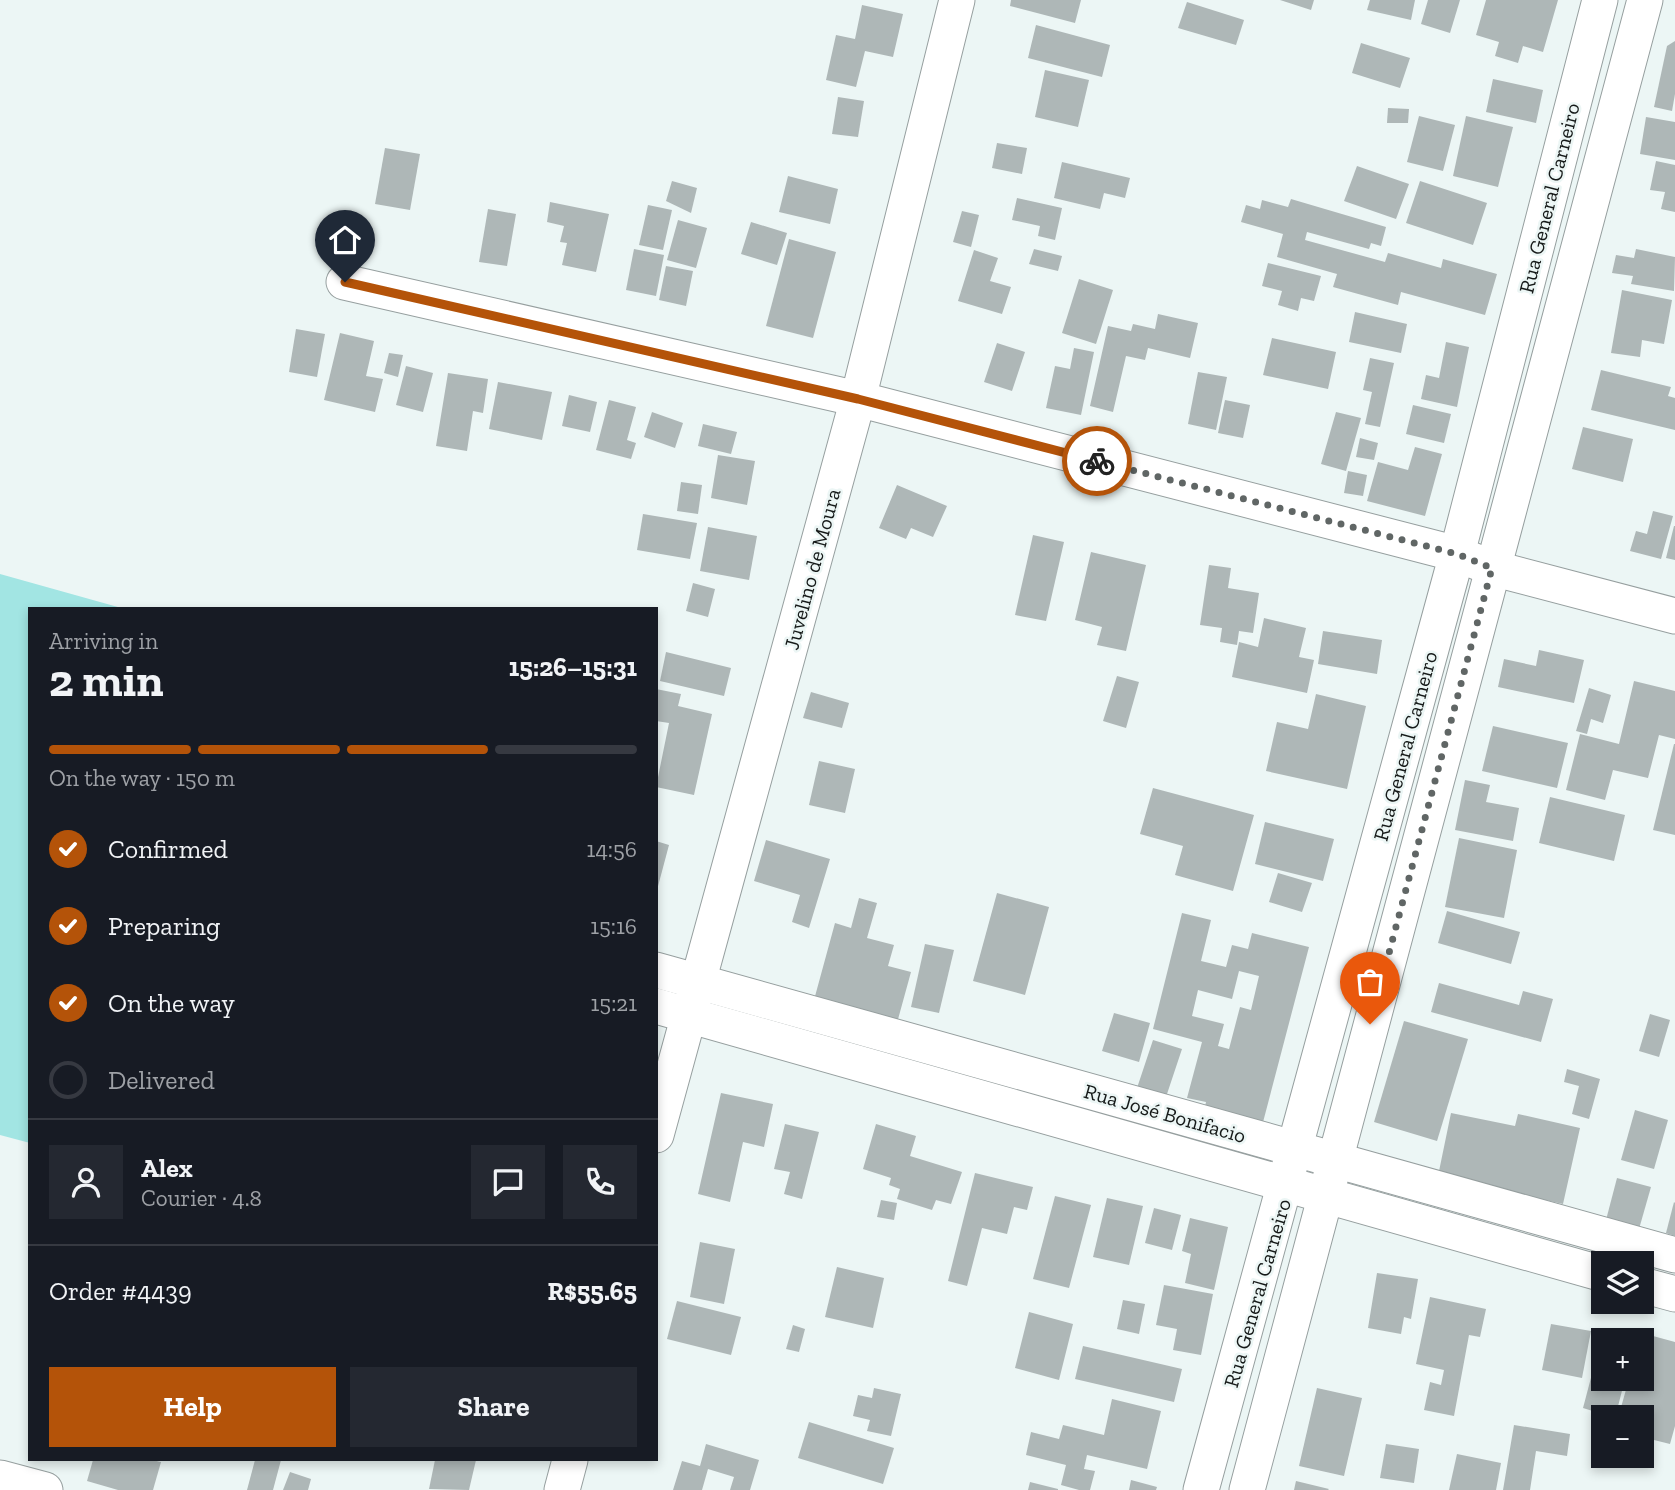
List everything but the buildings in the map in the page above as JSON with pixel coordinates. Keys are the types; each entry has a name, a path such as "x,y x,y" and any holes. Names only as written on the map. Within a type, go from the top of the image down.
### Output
{"street":[{"name":"Juvelino de Moura","path":"658,1124 681,1001 858,399 957,0"},
{"name":"Rua General Carneiro","path":"1203,1483 1457,554 1600,0"},
{"name":"Rua General Carneiro","path":"1247,1490 1323,1197 1645,0"},
{"path":"1566,133 1606,147"},
{"path":"345,282 858,399 1457,554 1492,568 1675,616"},
{"path":"1528,282 1566,294"},
{"path":"1489,431 1526,444"},
{"path":"1412,719 1447,734"},
{"path":"1368,883 1404,898"},
{"name":"Rua José Bonifacio","path":"658,972 681,1001 1323,1197 1591,1271"},
{"name":"Rua José Bonifacio","path":"681,1001 1334,1158 1675,1255"},
{"path":"1326,1036 1363,1049"},
{"path":"1654,1288 1675,1294"},
{"path":"1245,1336 1283,1351"},
{"path":"562,1490 570,1461"},
{"path":"0,1478 45,1490"},
{"path":"1203,1483 1241,1490"}],"shaded area":[{"path":"0,574 118,607 28,607 28,1142 0,1135"}],"way so far":[{"path":"1097,461 1457,554 1492,568 1370,1024"}],"route":[{"path":"345,282 858,399 1097,461"}]}
